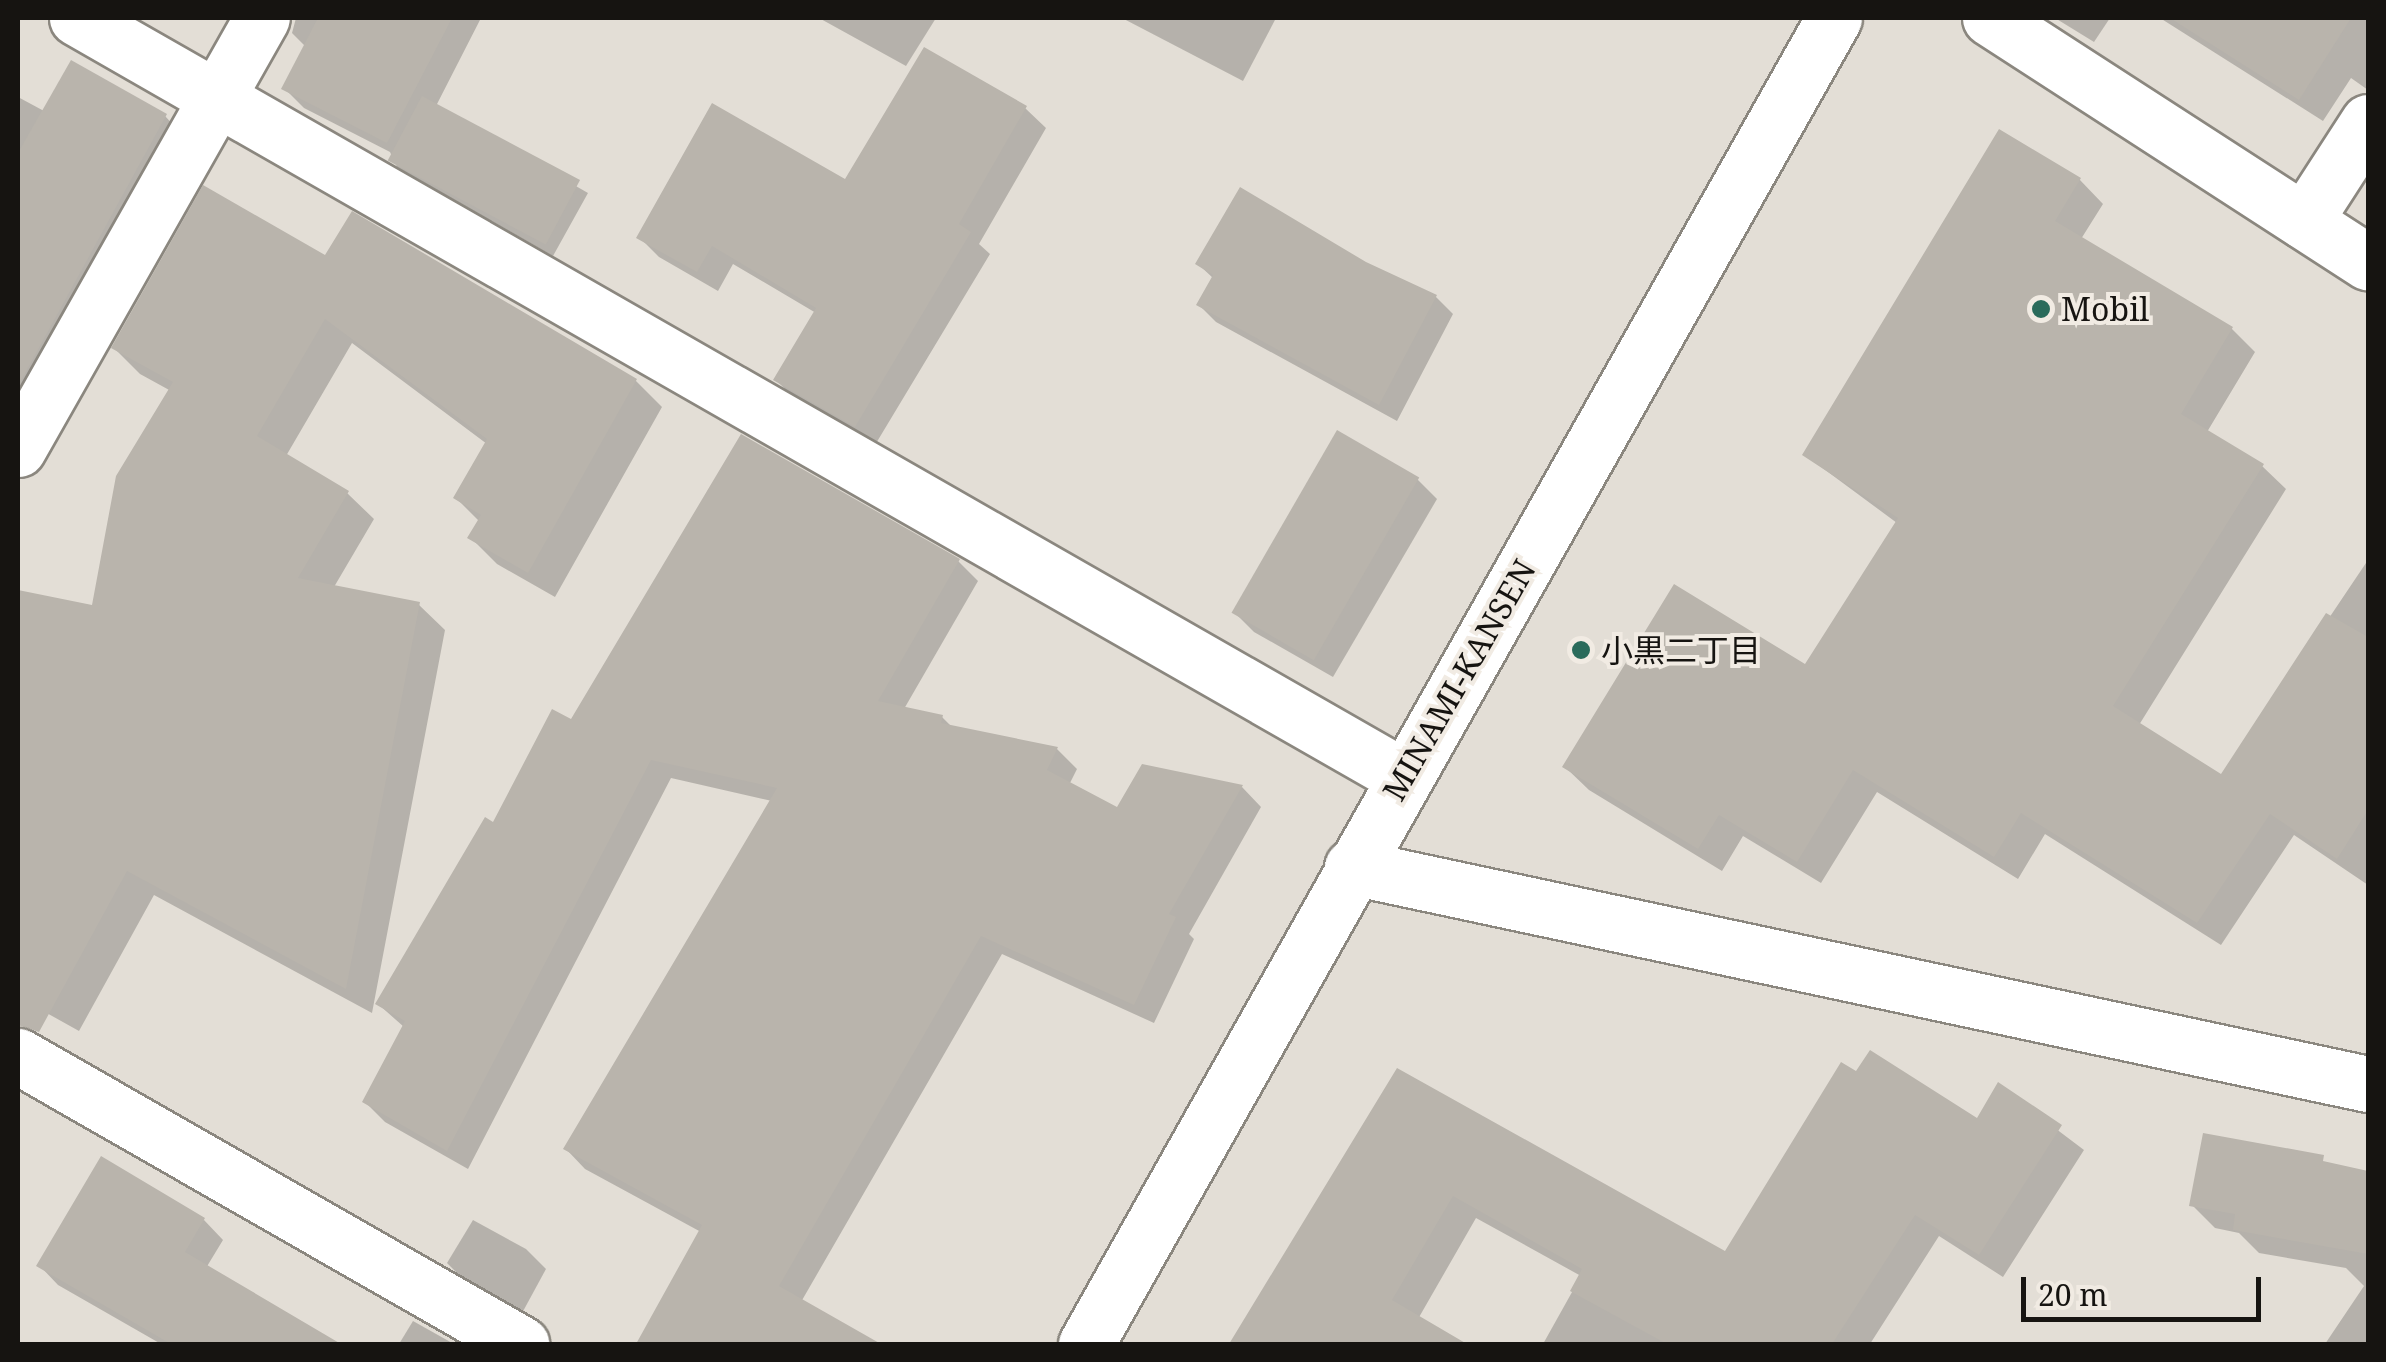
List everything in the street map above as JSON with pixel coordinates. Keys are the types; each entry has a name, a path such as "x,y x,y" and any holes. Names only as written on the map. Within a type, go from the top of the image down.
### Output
{"street":[{"path":"77,18 1404,777"},
{"path":"18,449 262,18"},
{"name":"MINAMI-KANSEN","path":"1086,1344 1352,866 1834,18"},
{"path":"1990,18 2368,263"},
{"path":"2304,220 2368,122"},
{"path":"1352,866 2368,1084"},
{"path":"18,1056 521,1344"}],"building":[{"path":"318,18 452,18 387,143 281,89"},
{"path":"2170,18 2351,18 2299,100"},
{"path":"924,47 1027,106 959,224 971,232 855,427 773,380 816,308 712,246 697,272 636,238 712,103 845,179"},
{"path":"71,60 167,114 18,386 18,153"},
{"path":"422,96 580,180 546,244 388,160"},
{"path":"1999,129 2081,178 2055,221 2233,327 2181,414 2264,464 2113,706 2221,774 2326,613 2368,637 2368,810 2337,859 2270,814 2197,923 2021,813 1994,857 1853,770 1797,862 1719,815 1698,849 1562,767 1674,584 1805,664 1898,518 1802,455"},
{"path":"203,185 325,255 352,211 637,379 528,573 467,538 481,515 453,498 487,439 325,319 257,436 349,491 298,578 420,602 346,989 127,871 39,1032 18,1025 18,590 92,605 116,476 173,382 111,348"},
{"path":"1240,187 1366,262 1437,295 1379,405 1196,305 1213,275 1195,264"},
{"path":"1337,430 1419,477 1314,660 1232,613"},
{"path":"741,434 960,559 878,701 943,715 941,723 1058,747 1047,770 1117,807 1142,764 1243,785 1169,914 1176,917 1134,1005 981,936 779,1286 881,1344 636,1344 702,1225 563,1149 777,788 651,760 447,1151 362,1102 405,1021 375,1004 485,817 493,822 552,709 571,719"},
{"path":"1870,1050 1977,1118 1998,1082 2062,1125 1979,1255 1915,1215 1832,1344 1667,1344 1570,1291 1582,1269 1453,1196 1392,1300 1467,1344 1229,1344 1397,1068 1725,1251 1841,1062 1856,1071"},
{"path":"2203,1133 2324,1155 2323,1161 2368,1171 2368,1254 2233,1230 2235,1214 2189,1206"},
{"path":"101,1156 205,1218 185,1252 341,1344 171,1344 36,1266"}],"place":[{"name":"Mobil","path":"2041,309"},
{"name":"小黒二丁目","path":"1581,650"}]}
